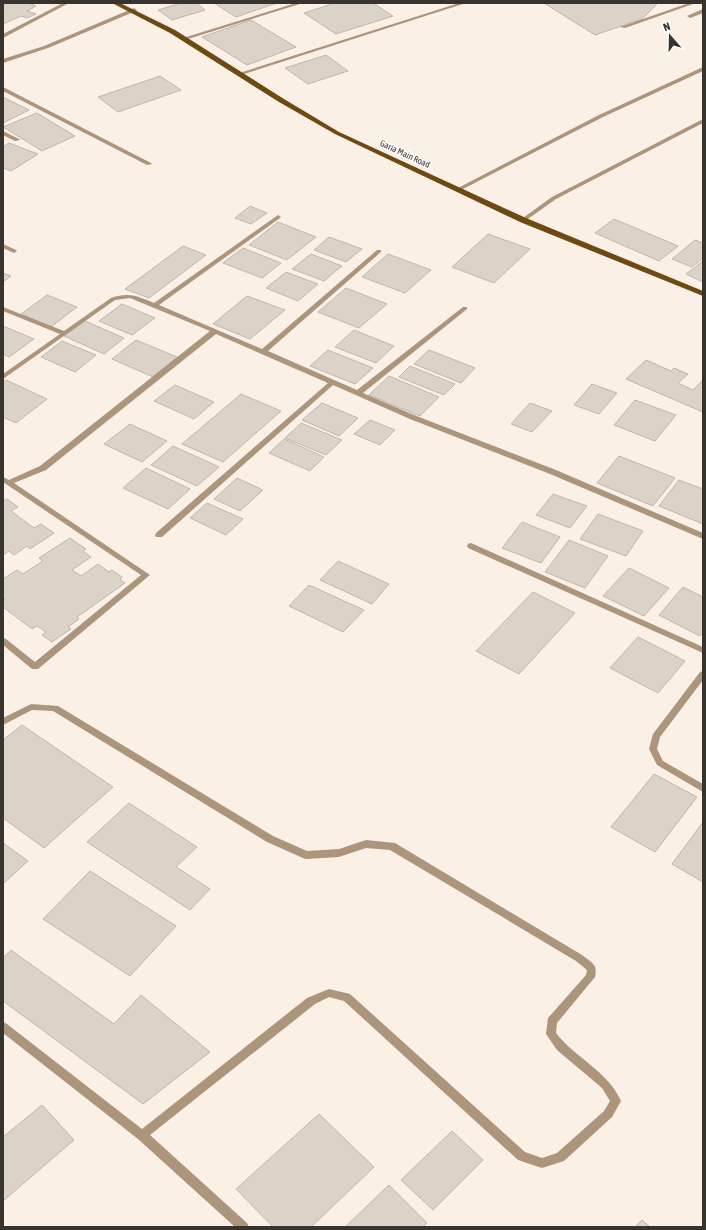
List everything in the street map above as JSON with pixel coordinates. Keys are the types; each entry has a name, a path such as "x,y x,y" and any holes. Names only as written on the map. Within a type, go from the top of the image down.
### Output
{"main road":[{"name":"Garia Main Road","path":"115,3 134,10 186,38 239,74 309,118 337,133 523,220 703,294"}],"street":[{"path":"3,36 67,3"},
{"path":"186,38 301,3"},
{"path":"239,74 464,3"},
{"path":"624,27 694,3"},
{"path":"3,61 46,47 134,10"},
{"path":"690,16 703,11"},
{"path":"459,189 602,116 703,69"},
{"path":"3,89 149,164"},
{"path":"523,220 554,198 703,121"},
{"path":"3,133 18,140"},
{"path":"154,306 278,217"},
{"path":"3,246 14,251"},
{"path":"263,352 379,251"},
{"path":"3,377 113,299 131,296 358,394 553,472 703,536"},
{"path":"358,394 465,308"},
{"path":"3,309 64,333"},
{"path":"6,481 43,468 214,331"},
{"path":"159,535 333,382"},
{"path":"3,640 35,667 146,575 6,481"},
{"path":"471,546 703,650"},
{"path":"703,674 656,736 653,750 660,763 703,788"},
{"path":"3,722 31,707 55,708 270,839 306,855 338,853 366,844 392,846 579,958 592,968 590,977 552,1021 551,1034 561,1048 606,1085 616,1101 608,1114 560,1157 542,1163 522,1156 347,997 329,993 311,1001 142,1134"},
{"path":"3,1027 142,1134 244,1227"}],"building":[{"path":"3,3 28,3 36,6 27,11 36,14 27,18 21,16 3,24"},
{"path":"181,3 196,3 205,10 172,20 158,10"},
{"path":"214,3 277,3 236,17"},
{"path":"335,3 373,3 393,16 336,34 304,13"},
{"path":"544,3 658,3 642,19 595,35"},
{"path":"251,20 296,47 247,65 202,37"},
{"path":"326,55 348,71 308,84 285,68"},
{"path":"160,76 181,90 118,112 98,97"},
{"path":"3,97 29,110 3,123"},
{"path":"37,113 75,136 42,151 3,127"},
{"path":"9,143 38,154 11,171 3,168 3,147"},
{"path":"250,206 267,213 251,224 235,218"},
{"path":"614,219 678,246 659,261 595,233"},
{"path":"278,222 316,237 287,260 249,245"},
{"path":"488,234 530,249 494,283 452,267"},
{"path":"329,237 362,249 346,262 314,250"},
{"path":"695,240 703,243 703,258 692,267 672,259"},
{"path":"183,246 206,255 149,298 125,289"},
{"path":"243,248 281,263 262,278 223,263"},
{"path":"311,254 342,266 324,281 292,269"},
{"path":"388,254 431,270 405,293 362,277"},
{"path":"703,261 703,282 686,274"},
{"path":"286,272 318,284 298,301 266,288"},
{"path":"3,273 11,276 3,282"},
{"path":"346,288 387,304 359,328 318,312"},
{"path":"47,295 77,307 51,327 21,314"},
{"path":"247,296 285,310 250,339 213,324"},
{"path":"122,304 155,318 132,335 99,321"},
{"path":"85,321 124,338 104,354 64,336"},
{"path":"3,326 34,339 9,357 3,354"},
{"path":"354,330 394,346 376,363 335,347"},
{"path":"136,340 177,357 153,377 112,359"},
{"path":"62,341 96,355 75,372 41,357"},
{"path":"328,350 373,368 355,384 310,366"},
{"path":"429,350 475,368 461,383 414,364"},
{"path":"646,360 671,371 674,368 688,374 678,383 693,390 703,380 703,412 626,379"},
{"path":"410,366 455,384 444,395 399,377"},
{"path":"389,376 439,397 420,416 369,395"},
{"path":"6,380 47,399 16,423 3,417 3,382"},
{"path":"592,384 617,393 599,414 574,405"},
{"path":"175,385 214,402 194,419 154,401"},
{"path":"241,394 281,411 223,462 182,444"},
{"path":"635,400 676,415 655,441 614,425"},
{"path":"322,403 358,418 339,436 302,420"},
{"path":"530,403 552,411 532,432 511,424"},
{"path":"370,420 395,430 380,445 354,434"},
{"path":"301,423 342,440 326,455 285,438"},
{"path":"130,424 167,441 142,462 104,444"},
{"path":"284,439 324,457 310,471 269,453"},
{"path":"173,446 219,467 197,486 151,465"},
{"path":"619,456 675,478 653,506 597,483"},
{"path":"146,468 190,489 168,509 123,488"},
{"path":"237,478 263,490 240,511 214,499"},
{"path":"679,480 703,489 703,524 659,506"},
{"path":"553,494 587,506 570,528 536,515"},
{"path":"7,499 18,507 11,511 34,528 41,524 54,533 30,549 27,546 14,555 9,551 3,555 3,501"},
{"path":"207,503 243,519 226,535 190,518"},
{"path":"598,514 643,531 626,556 580,539"},
{"path":"522,522 560,537 541,563 502,548"},
{"path":"70,538 86,549 83,551 91,557 72,570 81,576 98,564 109,572 112,570 122,577 120,580 125,583 77,617 79,619 68,627 71,629 52,642 42,635 46,632 37,626 32,629 3,607 3,601 5,599 3,598 3,579 17,570 23,574 43,561 39,558"},
{"path":"569,540 608,556 585,588 545,572"},
{"path":"338,561 389,584 372,604 320,580"},
{"path":"629,568 669,588 644,616 603,596"},
{"path":"309,585 364,610 343,632 289,606"},
{"path":"683,587 703,597 703,632 700,636 659,615"},
{"path":"533,592 575,613 519,674 476,651"},
{"path":"638,637 685,661 658,693 610,668"},
{"path":"22,725 113,787 44,848 3,818 3,740"},
{"path":"654,774 697,797 655,852 611,827"},
{"path":"129,803 197,847 176,867 210,889 190,910 87,842"},
{"path":"703,822 703,882 672,864"},
{"path":"3,843 28,861 3,884"},
{"path":"90,871 176,926 130,976 43,919"},
{"path":"11,950 114,1024 141,995 210,1052 143,1104 3,1001 3,958"},
{"path":"42,1105 74,1140 3,1201 3,1137"},
{"path":"319,1114 374,1167 311,1227 273,1227 236,1189"},
{"path":"452,1131 483,1160 433,1210 401,1180"},
{"path":"389,1185 427,1223 423,1227 345,1227"},
{"path":"642,1220 650,1227 635,1227"}]}
